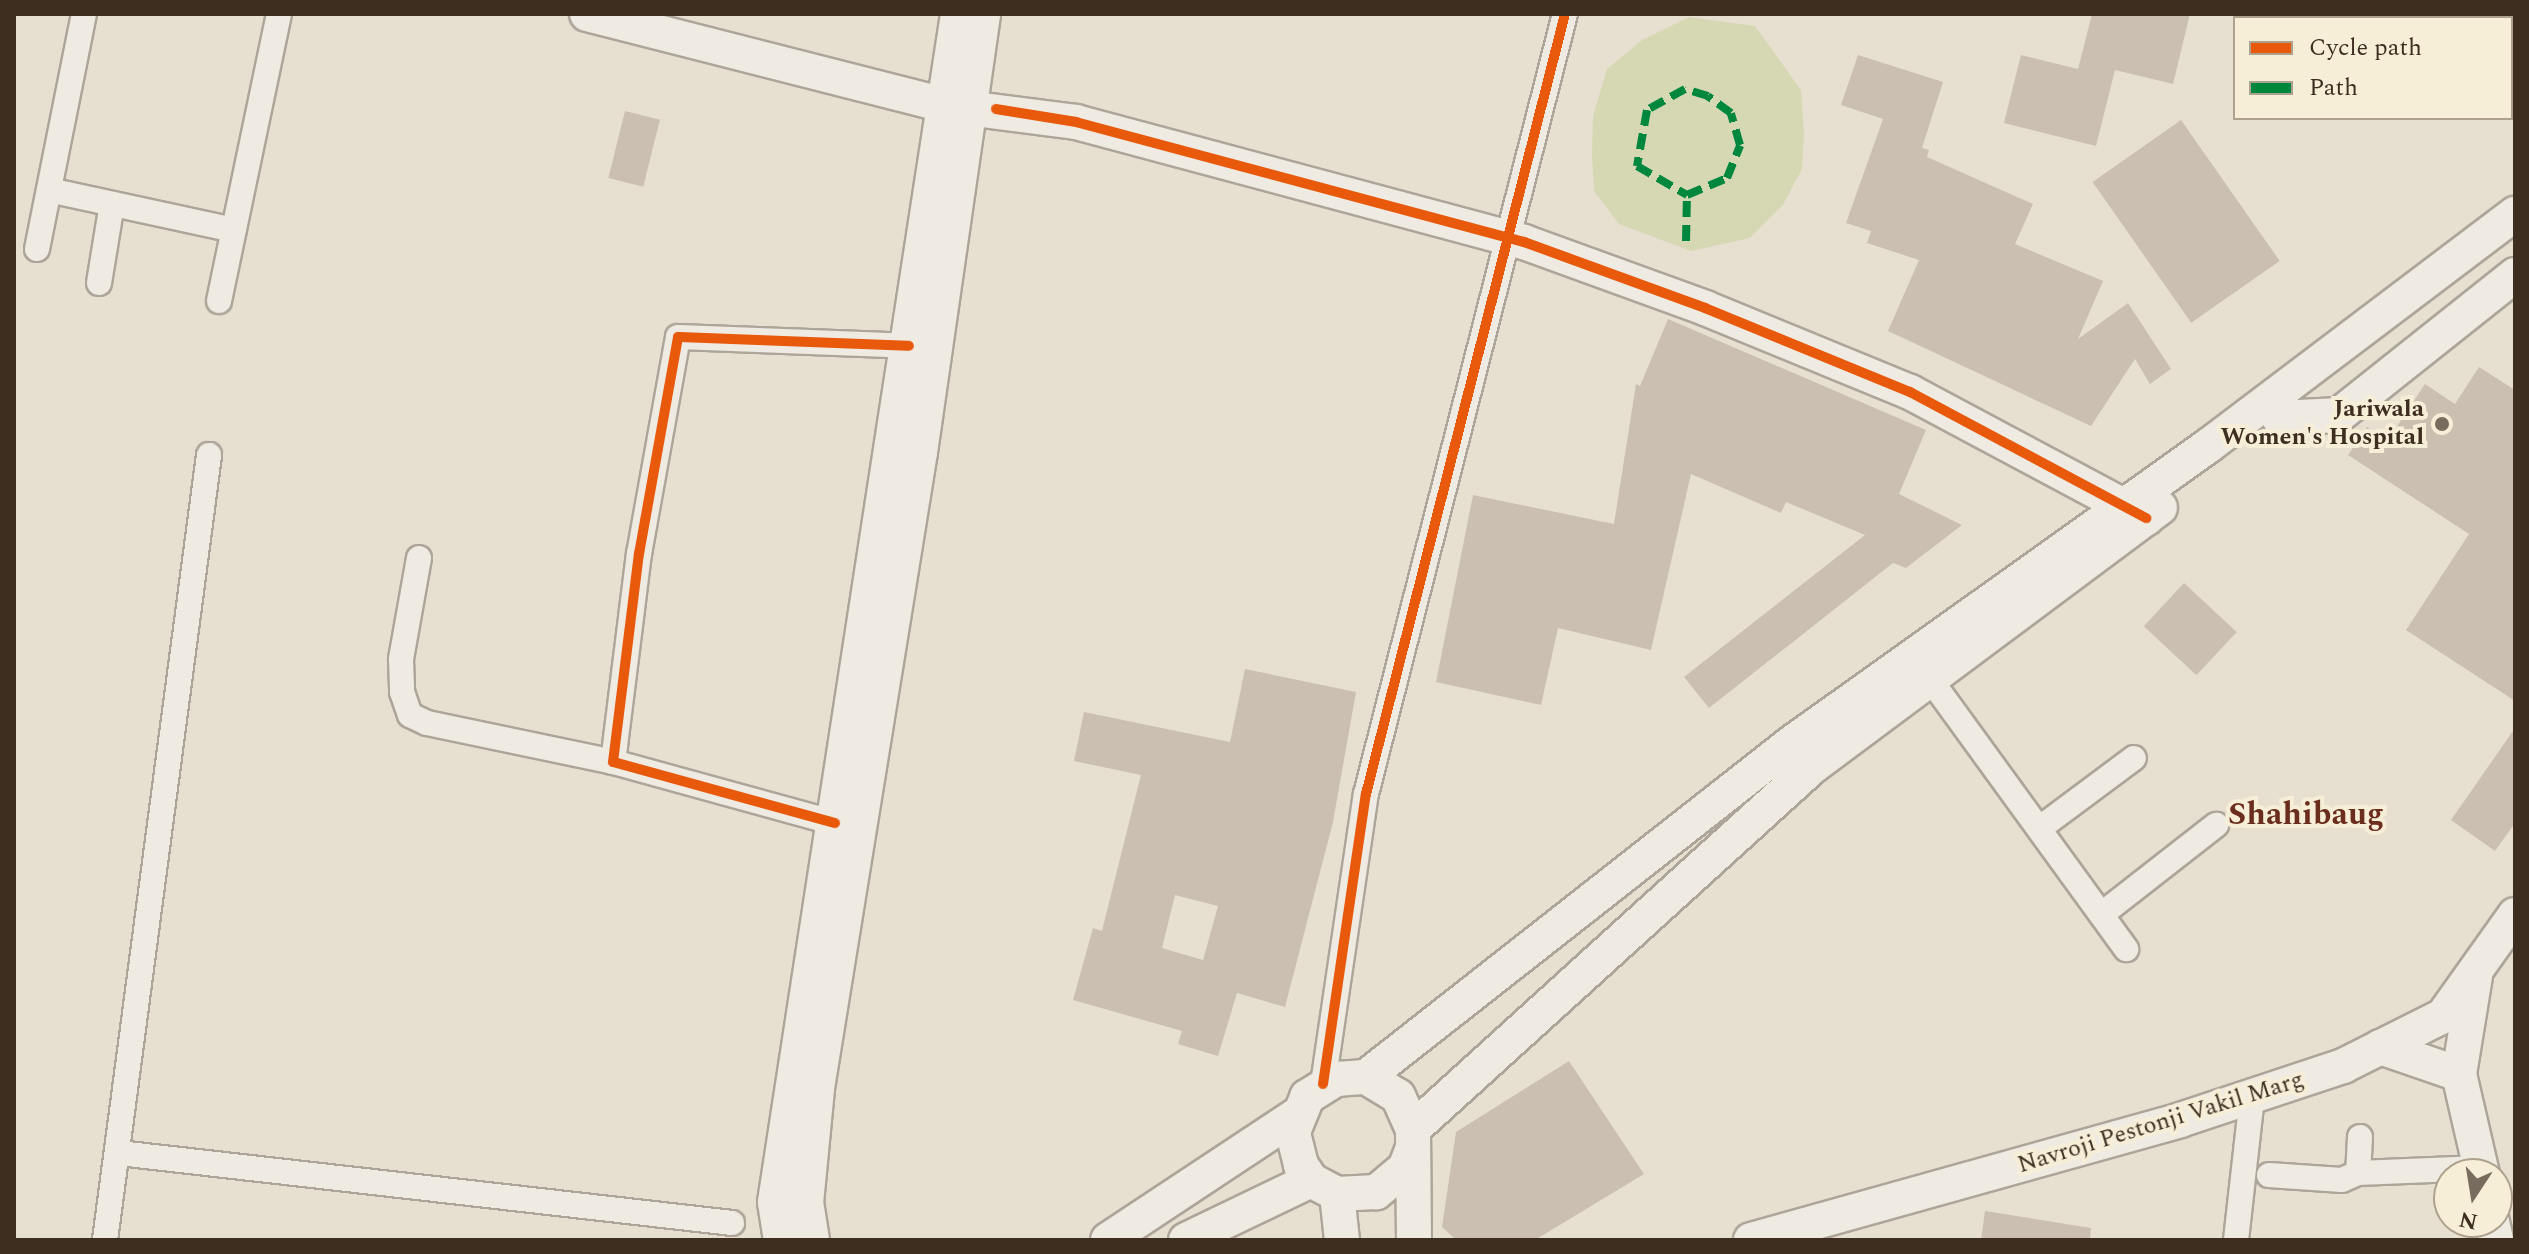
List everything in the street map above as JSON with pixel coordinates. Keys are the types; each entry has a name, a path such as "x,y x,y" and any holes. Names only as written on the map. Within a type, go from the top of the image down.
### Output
{"main road":[{"path":"587,14 965,101 1076,122 1509,238 1705,308 1910,392 2134,512"},
{"path":"667,14 965,101"},
{"path":"812,1240 806,1203 817,1088 920,452 965,101 958,14"},
{"path":"781,1240 775,1202 909,346 983,14"},
{"path":"1186,1240 1324,1187 1356,1196 1384,1187 1405,1168 1413,1140 1812,767 1930,679 2134,512 2515,214"},
{"path":"1108,1240 1297,1115 1323,1084 1366,1077 1793,742 2279,418 2515,240"},
{"path":"2279,418 2339,415 2515,275"},
{"name":"Navroji Pestonji Vakil Marg","path":"1751,1240 2000,1173 2252,1097 2343,1066 2443,1016 2515,915"},
{"path":"2477,968 2459,1074 2478,1158"},
{"path":"2380,1047 2459,1074"},
{"path":"1366,1077 1398,1096 1413,1140 1414,1240"},
{"path":"1297,1115 1295,1149 1324,1187 1342,1240"}],"street":[{"path":"37,249 84,14"},
{"path":"219,301 279,14"},
{"path":"1323,1084 1366,794 1565,14"},
{"path":"49,190 234,230"},
{"path":"99,283 112,204"},
{"path":"613,762 639,554 678,337 909,346"},
{"path":"105,1240 119,1153 209,455"},
{"path":"419,558 401,659 402,692 410,715 427,723 613,762 835,823"},
{"path":"1930,679 2126,949"},
{"path":"2040,828 2134,758"},
{"path":"2102,914 2216,825"},
{"path":"2236,1240 2252,1097"},
{"path":"2358,1173 2360,1137"},
{"path":"119,1153 732,1223"},
{"path":"2269,1175 2342,1180 2358,1173 2433,1172"}],"green space":[{"path":"1689,17 1755,26 1801,90 1804,132 1802,169 1783,205 1750,238 1691,251 1619,224 1594,191 1592,155 1593,116 1607,69 1642,40"}],"building":[{"path":"2092,14 2190,14 2173,84 2115,70 2096,146 2004,123 2021,55 2078,69"},
{"path":"1858,55 1943,82 1922,148 1929,150 1927,157 2033,204 2015,244 2103,281 2078,339 2128,303 2171,369 2150,384 2135,359 2091,426 1888,331 1919,260 1867,243 1871,231 1846,223 1883,119 1841,105"},
{"path":"625,111 660,120 643,187 608,178"},
{"path":"2181,120 2280,261 2191,323 2093,182"},
{"path":"1668,319 1926,430 1899,494 1962,525 1906,568 1893,563 1709,708 1684,677 1865,535 1786,502 1781,513 1691,474 1651,650 1558,628 1541,705 1436,682 1473,495 1614,524 1636,384 1640,386"},
{"path":"2479,367 2515,390 2515,701 2406,630 2469,534 2348,455 2367,427 2388,440 2425,384 2455,404"},
{"path":"2184,583 2237,632 2196,675 2144,626"},
{"path":"1245,669 1356,692 1333,822 1285,1007 1237,993 1218,1056 1178,1044 1182,1031 1073,1000 1093,928 1102,931 1141,775 1074,761 1084,712 1230,742","holes":["1175,895 1218,906 1203,960 1162,948"]},
{"path":"2515,728 2515,823 2495,851 2451,820"},
{"path":"1569,1061 1644,1174 1535,1240 1456,1240 1442,1227 1456,1132"},
{"path":"1985,1211 2091,1228 2090,1240 1981,1240"}],"marked path":[{"path":"1686,241 1687,195 1727,178 1740,145 1731,113 1708,96 1685,89 1647,110 1637,166 1687,195"}],"cycle path":[{"path":"1323,1084 1366,794 1565,14"},
{"path":"996,109 1076,122 1524,242 1705,308 1910,392 2146,518"},
{"path":"835,823 613,762 639,554 678,337 909,346"}],"place":[{"name":"Jariwala Women's Hospital","path":"2442,424"}],"district":[{"name":"Shahibaug","path":"2306,815"}]}
